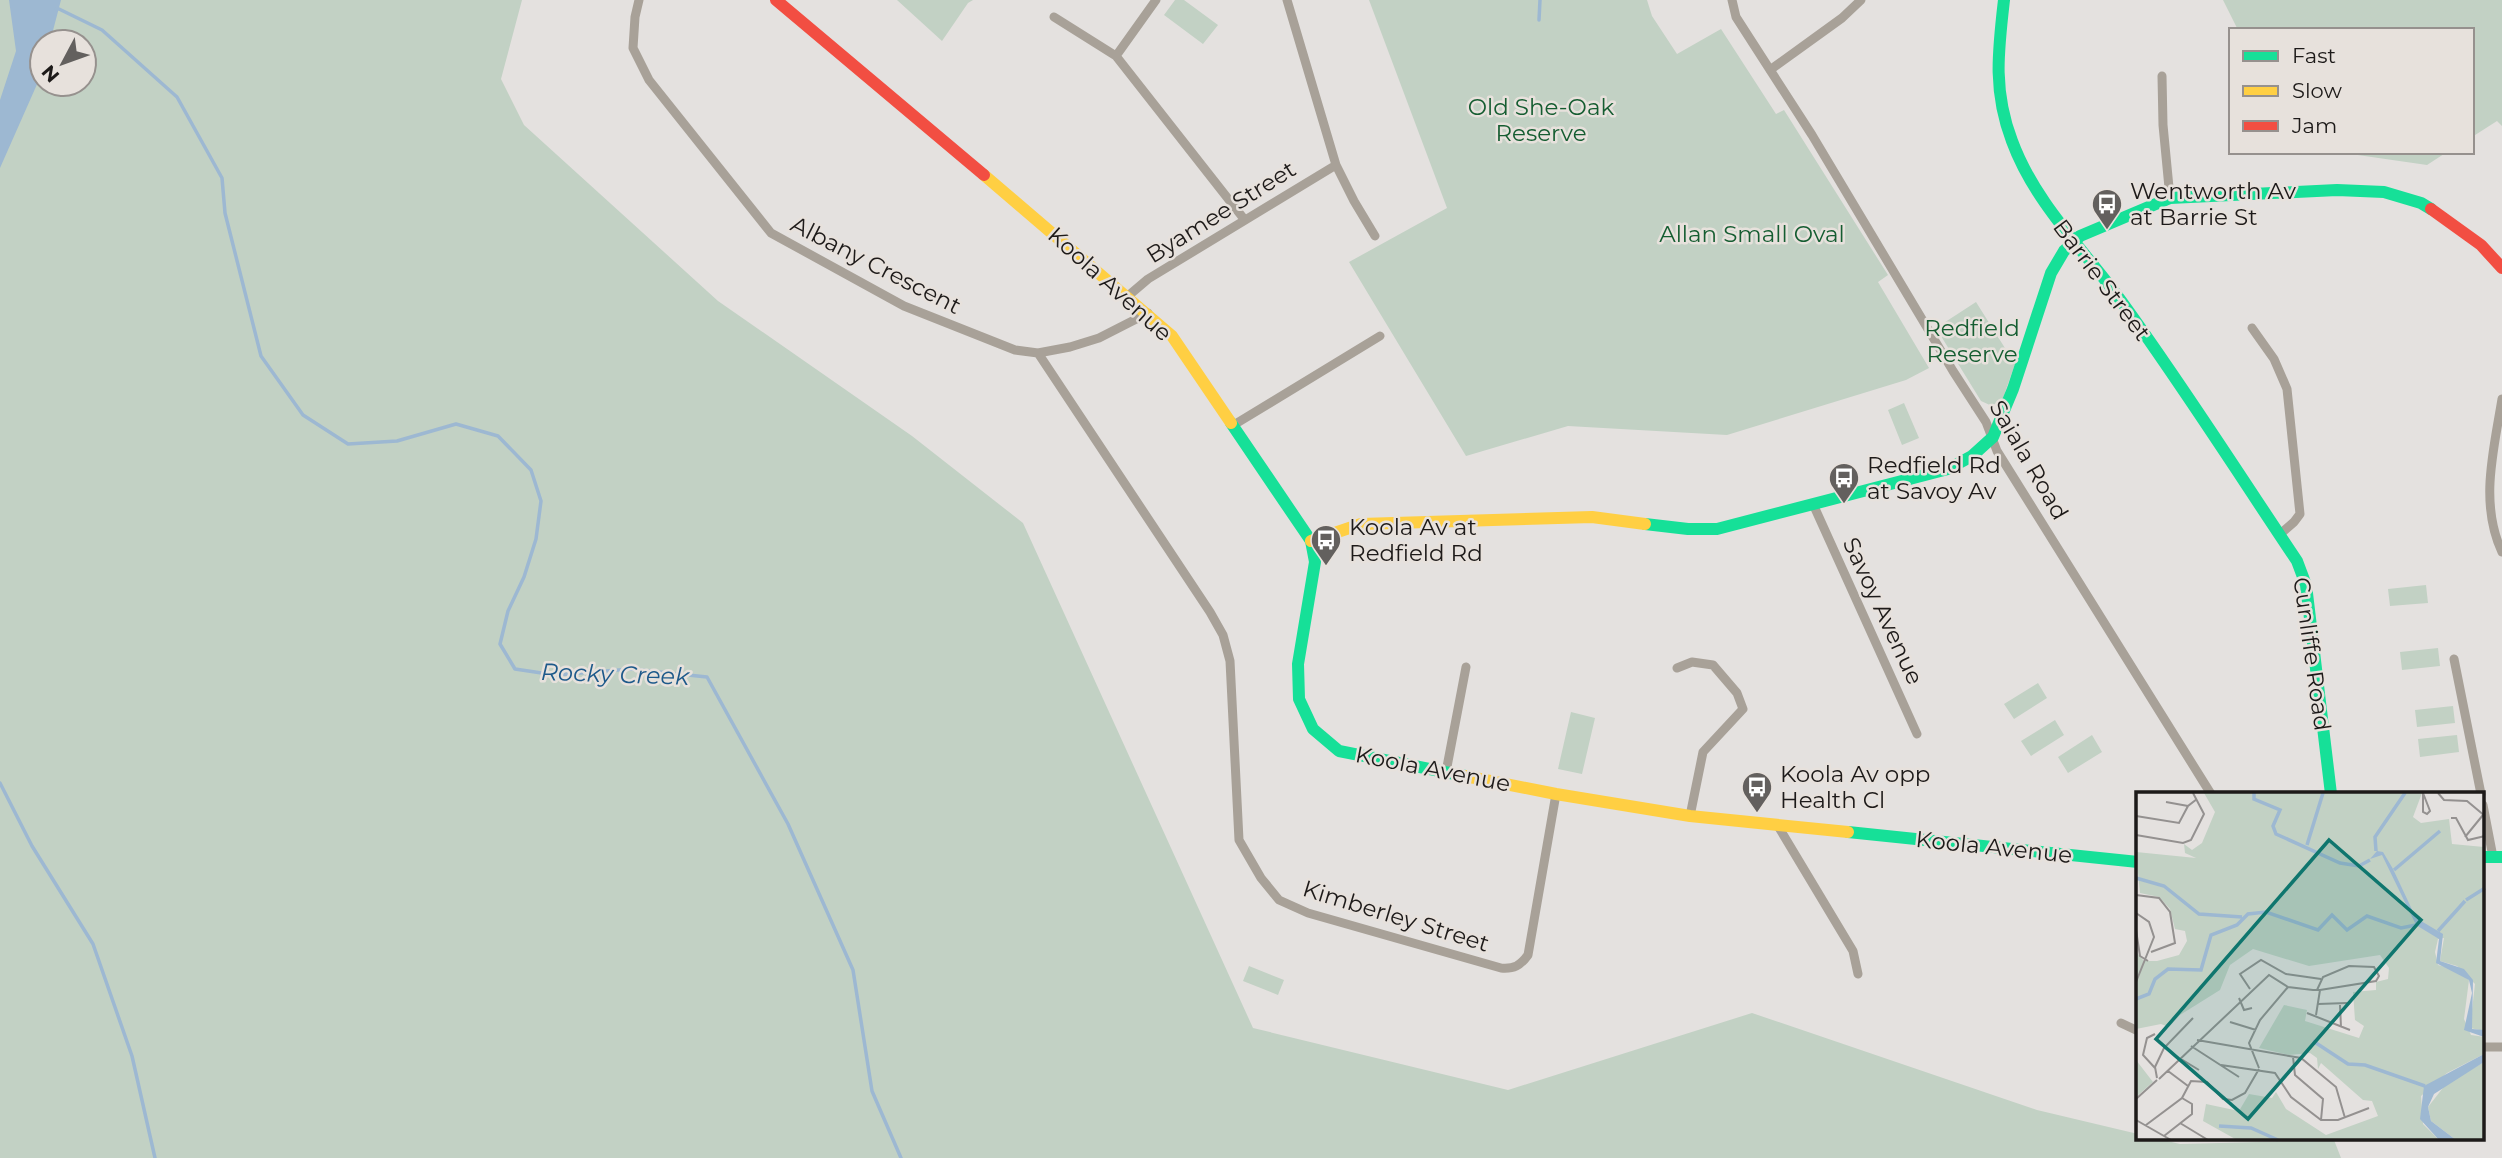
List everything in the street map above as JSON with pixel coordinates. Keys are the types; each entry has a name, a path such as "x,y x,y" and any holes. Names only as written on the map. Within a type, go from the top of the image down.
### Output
{"street":[{"name":"Albany Crescent","path":"639,0 632,48 649,80 771,233 904,306 1015,350 1038,353 1070,347 1099,338 1148,313"},
{"name":"Koola Avenue","path":"776,0 1129,296 1172,336 1311,541 1315,562 1298,664 1299,699 1313,729 1339,751 1690,816 2136,862"},
{"path":"1116,56 1156,0"},
{"path":"1287,0 1336,165 1375,236"},
{"name":"Saiala Road","path":"1732,0 1736,17 1812,135 1986,422 1997,451 2210,792"},
{"path":"1770,70 1842,18 1861,0"},
{"name":"Barrie Street","path":"2004,0 1997,59 2000,99 2005,122 2020,159 2037,192 2119,298 2279,535"},
{"path":"1054,17 1116,56 1244,219"},
{"path":"2162,76 2169,198"},
{"name":"Byamee Street","path":"1129,296 1149,279 1336,165"},
{"path":"1311,541 1348,526 1431,520 1592,517 1688,530 1717,529 1948,470 1972,456 1993,437 2013,390 2057,260 2074,241 2169,198 2337,190 2384,192 2433,209 2474,239 2502,268"},
{"path":"2252,328 2274,359 2287,389 2300,514 2279,535"},
{"path":"1232,426 1380,336"},
{"name":"Kimberley Street","path":"1038,353 1223,635 1231,675 1238,840 1261,878 1279,900 1308,914 1511,969 1521,965 1528,955 1556,793"},
{"path":"2502,399 2489,479 2494,532 2502,552"},
{"name":"Savoy Avenue","path":"1814,504 1917,734"},
{"name":"Cunliffe Road","path":"2279,535 2297,561 2306,585 2331,792"},
{"path":"2454,659 2481,792"},
{"path":"1678,668 1692,662 1713,665 1737,693 1743,709 1703,752 1690,816"},
{"path":"1446,772 1466,667"},
{"path":"2484,810 2493,857"},
{"path":"1778,826 1853,951 1858,974"},
{"path":"2121,1023 2136,1030"},
{"path":"2484,1047 2502,1047"}],"green space":[{"path":"0,0 522,0 501,79 524,125 718,301 912,436 1023,523 1253,1028 1508,1090 1752,1013 2037,1110 2136,1134 2136,1140 2163,1140 2180,1144 2334,1140 2341,1158 0,1158"},
{"path":"897,0 973,0 968,3 942,41"},
{"path":"1175,0 1184,0 1218,25 1203,44 1164,15"},
{"path":"1369,0 1647,0 1652,16 1677,54 1721,29 1776,114 1784,110 1888,275 1878,282 1929,368 1906,380 1727,435 1568,426 1466,456 1349,262 1447,208"},
{"path":"2223,0 2502,0 2502,126 2497,121 2474,136 2474,28 2237,28"},
{"path":"2351,154 2444,154 2427,165"},
{"name":"Redfield Reserve","path":"1976,302 2015,364 2003,398 1992,406 1981,401 1936,328"},
{"path":"1904,403 1919,438 1902,445 1888,410"},
{"path":"2426,585 2428,603 2390,606 2388,589"},
{"path":"2438,648 2440,666 2402,670 2400,652"},
{"path":"2038,683 2047,698 2014,719 2004,704"},
{"path":"2453,706 2455,723 2417,727 2415,710"},
{"path":"1571,712 1595,718 1582,774 1558,769"},
{"path":"2055,720 2064,735 2031,756 2021,741"},
{"path":"2092,735 2102,752 2068,773 2058,757"},
{"path":"2457,735 2459,752 2420,757 2418,739"},
{"path":"1249,966 1284,980 1278,995 1243,981"}],"water":[{"path":"9,0 61,0 54,28 28,28 28,98 31,98 0,168 0,100 16,51"}],"waterway":[{"path":"1539,20 1540,0"},
{"name":"Rocky Creek","path":"56,9 102,30 177,97 222,178 225,213 261,356 303,415 348,444 397,441 456,424 498,436 531,470 541,501 536,539 524,577 508,611 500,644 515,669 555,675 631,669 707,677 788,824 853,970 872,1091 901,1158"},
{"path":"0,783 32,846 93,944 132,1056 155,1158"}],"traffic: fast":[{"path":"2004,0 1999,54 2000,88 2006,123 2021,163 2046,204 2119,298 2165,363 2297,561 2306,585 2331,792"},
{"path":"1645,524 1717,529 1948,469 1972,456 1993,437 2013,389 2051,273 2064,251 2080,236 2170,198 2337,190 2384,192 2421,203 2431,209"},
{"path":"1231,423 1311,541 1315,562 1298,664 1299,699 1313,729 1339,751 1465,776"},
{"path":"1848,832 2136,862"},
{"path":"2484,857 2502,857"}],"traffic: slow":[{"path":"984,175 1172,336 1231,423"},
{"path":"1311,541 1361,524 1592,517 1645,524"},
{"path":"1465,776 1690,816 1848,832"}],"traffic: jam":[{"path":"776,0 984,175"},
{"path":"2431,209 2481,245 2502,268"}],"place":[{"name":"Wentworth Av at Barrie St","path":"2107,231"},
{"name":"Redfield Rd at Savoy Av","path":"1844,505"},
{"name":"Koola Av at Redfield Rd","path":"1326,567"},
{"name":"Koola Av opp Health Cl","path":"1757,814"}],"park label":[{"name":"Old She-Oak Reserve","path":"1541,120"},
{"name":"Allan Small Oval","path":"1752,234"}]}
